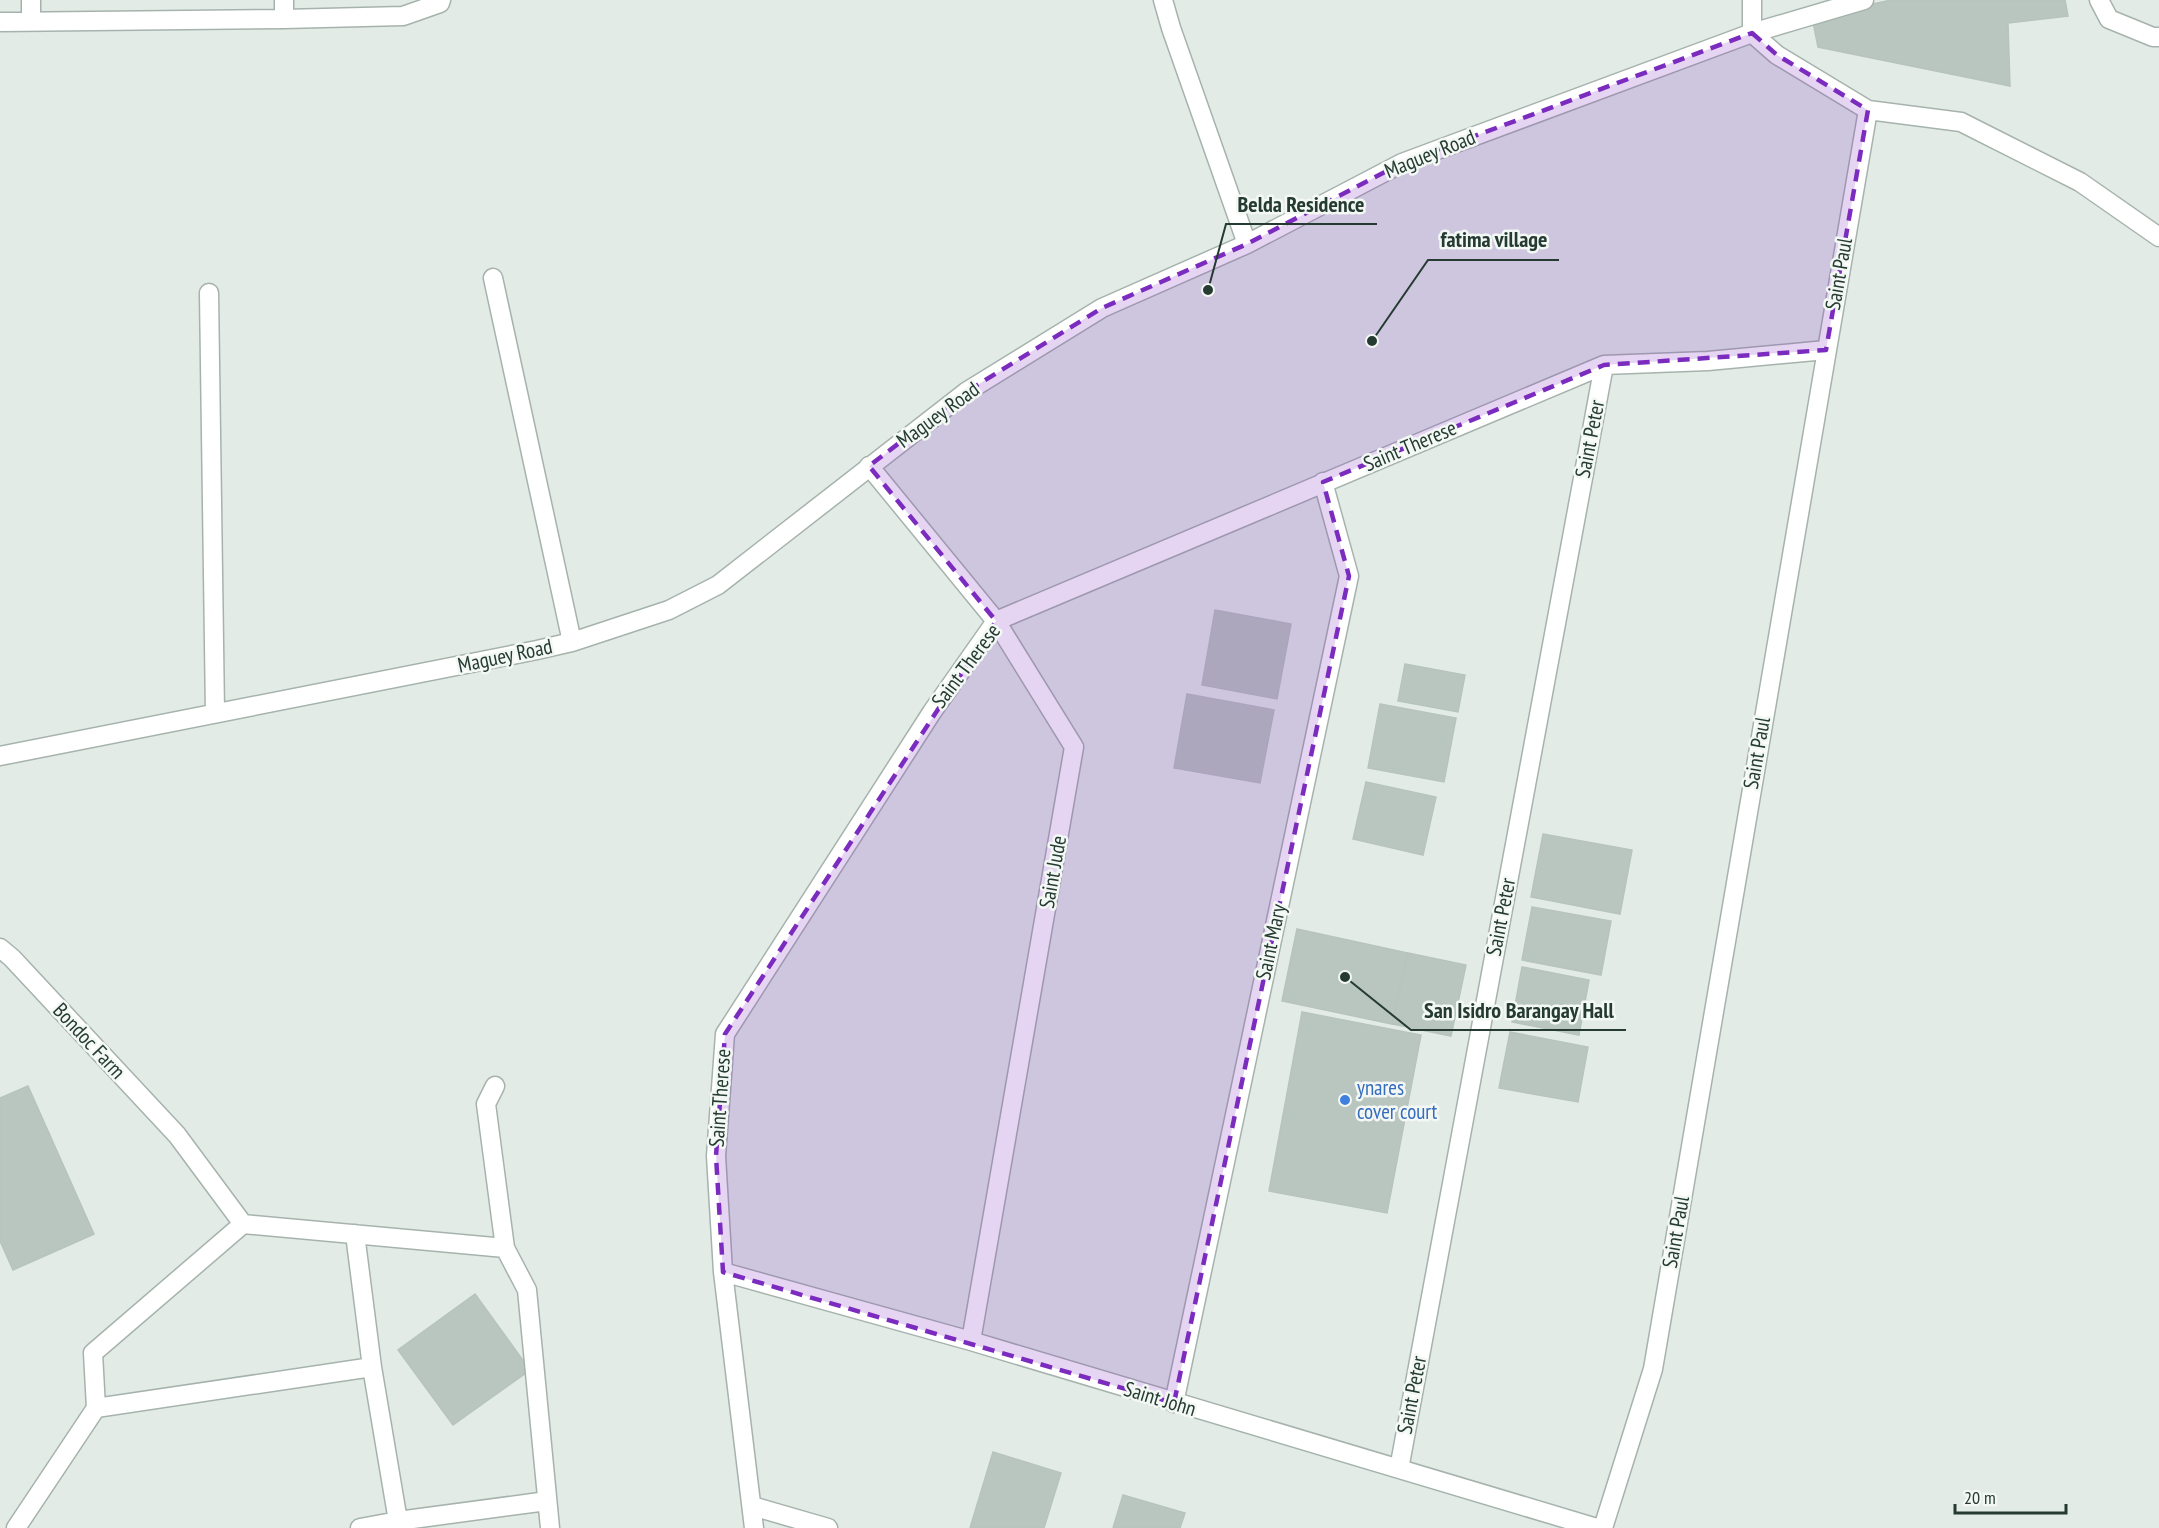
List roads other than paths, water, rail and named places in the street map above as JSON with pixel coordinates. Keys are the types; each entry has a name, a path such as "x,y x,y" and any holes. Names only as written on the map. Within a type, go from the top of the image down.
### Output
{"street":[{"path":"31,0 31,21"},
{"path":"284,0 284,19"},
{"path":"1162,0 1247,244"},
{"path":"1752,0 1752,33 1777,55 1868,110 1961,122 2079,182 2159,237"},
{"name":"Maguey Road","path":"0,756 572,642 669,610 718,585 966,392 1102,308 1247,244 1402,163 1752,33 1863,0"},
{"path":"2099,0 2109,19 2153,37 2159,37"},
{"path":"0,22 403,16 441,2"},
{"name":"Saint Paul","path":"1603,1528 1653,1369 1868,110"},
{"path":"493,278 572,642"},
{"path":"209,293 215,713"},
{"name":"Saint Therese","path":"754,1528 723,1272 716,1156 725,1034 932,712 996,621 1604,365 1708,362 1826,350"},
{"name":"Saint Peter","path":"1399,1469 1604,365"},
{"name":"Saint Jude","path":"869,466 996,621 1074,747 971,1341"},
{"name":"Saint Mary","path":"1174,1403 1348,576 1323,482"},
{"name":"Bondoc Farm","path":"0,948 12,958 177,1135 243,1224"},
{"path":"495,1086 486,1104 505,1248 527,1290 550,1528"},
{"path":"16,1528 96,1408 93,1353 243,1224 505,1248"},
{"path":"355,1233 372,1367 398,1521"},
{"name":"Saint John","path":"723,1272 971,1341 1597,1528"},
{"path":"96,1408 372,1367"},
{"path":"360,1528 547,1501"},
{"path":"752,1506 828,1528"}],"place":[{"name":"Belda Residence","path":"1208,290"},
{"name":"fatima village","path":"1372,341"},
{"name":"San Isidro Barangay Hall","path":"1345,977"},
{"name":"ynares cover court","path":"1345,1100"}]}
